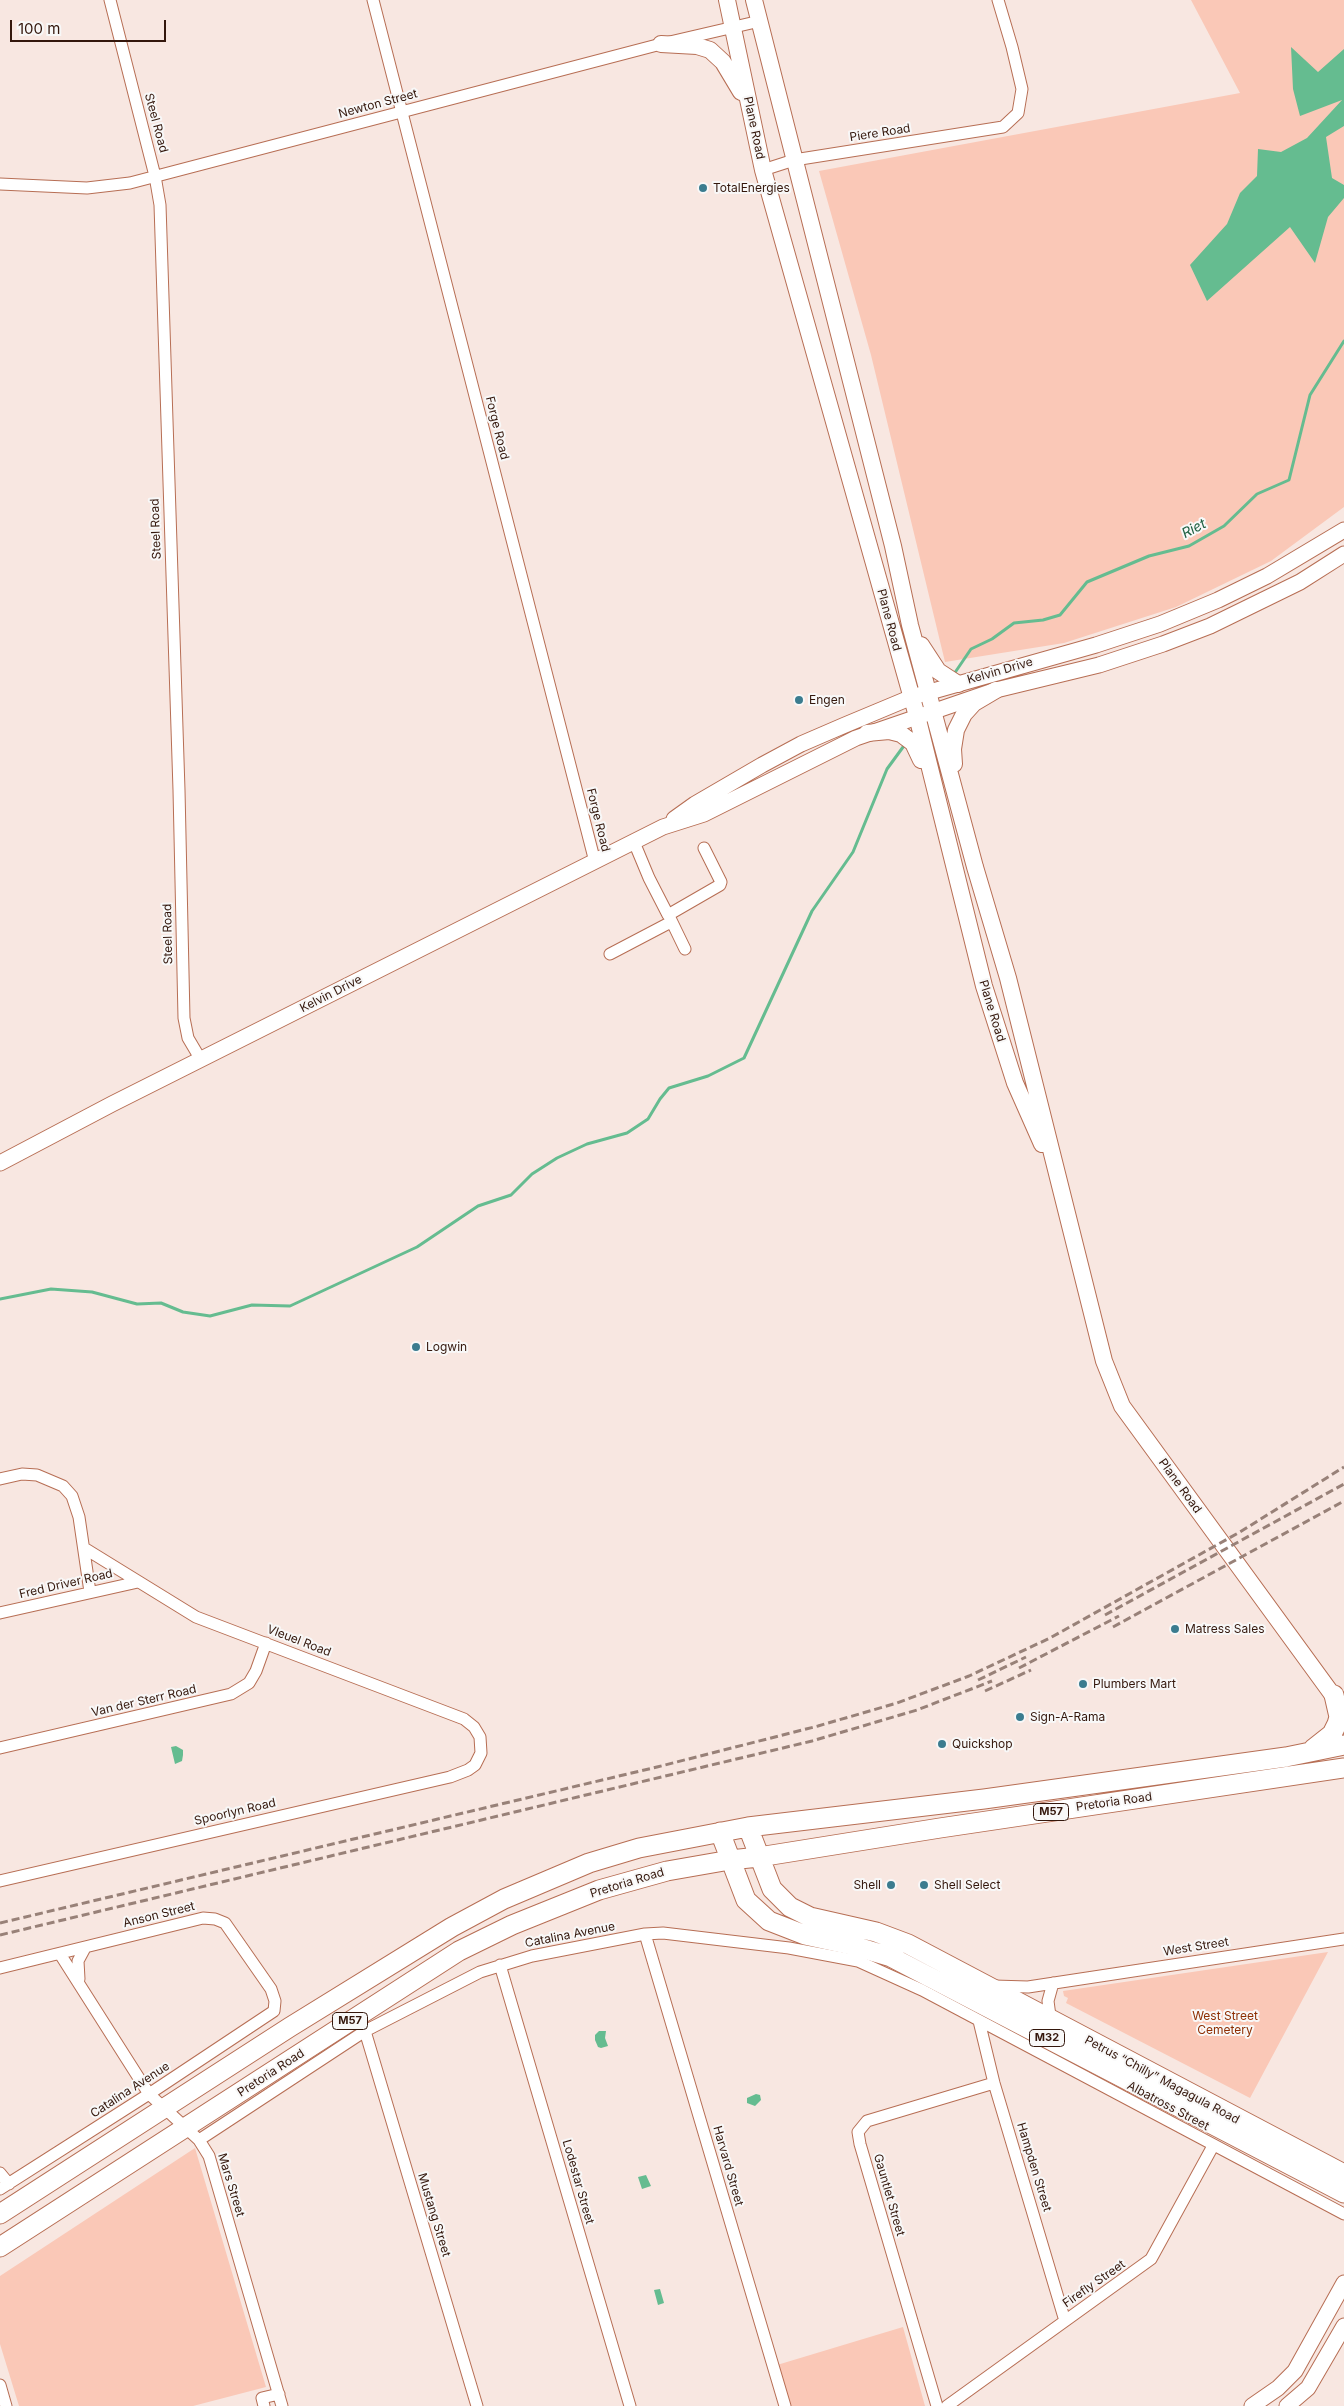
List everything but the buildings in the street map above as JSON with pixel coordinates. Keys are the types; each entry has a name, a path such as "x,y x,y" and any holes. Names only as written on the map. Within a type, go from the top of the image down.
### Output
{"main road":[{"name":"Plane Road","path":"727,0 763,170 912,697 925,714 956,795 1008,978 1104,1361 1122,1406 1337,1695 1344,1712"},
{"name":"Plane Road","path":"754,0 893,546 910,625 928,692 925,714 932,782 984,986 1015,1084 1046,1154 1071,1233"},
{"path":"661,44 697,46 710,50 723,62 750,109"},
{"path":"910,625 938,671 958,684"},
{"path":"956,795 953,749 956,730 964,714 974,703 996,690"},
{"path":"867,733 889,731 906,736 918,750 926,774 932,782"},
{"path":"975,867 985,943 995,982"},
{"path":"1308,1752 1324,1742 1338,1724 1337,1695"},
{"name":"Pretoria Road","path":"0,2214 385,1967 504,1899 589,1862 639,1848 748,1827 984,1799 1308,1752 1344,1745"},
{"name":"Pretoria Road","path":"0,2247 193,2134 459,1951 512,1925 599,1890 667,1871 730,1860 1343,1768"},
{"path":"982,1822 984,1799"},
{"name":"Petrus “Chilly” Magagula Road","path":"748,1827 772,1890 784,1903 795,1910 810,1916 876,1932 908,1944 1344,2174"},
{"name":"M32","path":"720,1832 730,1860"},
{"path":"772,1890 773,1871 786,1852"},
{"name":"Petrus “Chilly” Magagula Road","path":"730,1860 746,1900 769,1921 796,1932 877,1952 905,1964 1344,2193"}],"street":[{"name":"Steel Road","path":"110,0 155,176 160,205 179,790 184,1018 188,1038 201,1060"},
{"name":"Forge Road","path":"373,0 595,862"},
{"name":"Piere Road","path":"763,170 794,160 1003,127 1018,113 1022,89 1012,46 998,0"},
{"name":"Newton Street","path":"0,184 87,188 108,187 661,44 760,21"},
{"name":"Kelvin Drive","path":"0,1163 663,827 695,804 802,744 912,697 1160,624 1218,600 1267,576 1344,530"},
{"name":"Kelvin Drive","path":"663,827 704,814 867,733 996,690 1099,665 1210,626 1300,582 1344,554"},
{"path":"634,842 649,878 685,949"},
{"path":"610,954 720,885 721,882 704,848"},
{"path":"0,1479 29,1473 45,1477 68,1490 78,1509 90,1592"},
{"name":"Vleuel Road","path":"84,1548 196,1617 464,1719 474,1726 482,1741 481,1753 475,1765"},
{"name":"Fred Driver Road","path":"0,1612 138,1582"},
{"name":"Van der Sterr Road","path":"0,1748 231,1694 249,1683 256,1671 266,1644"},
{"name":"Spoorlyn Road","path":"0,1880 450,1777 464,1772 475,1765"},
{"name":"Anson Street","path":"0,1968 203,1918 215,1919 225,1923 271,1989 276,2001 274,2011"},
{"name":"Catalina Avenue","path":"193,2134 365,2032 463,1980 500,1965 532,1956 645,1934 663,1933 697,1936 839,1956 858,1962 922,1990 979,2021"},
{"name":"Harvard Street","path":"645,1934 785,2406"},
{"name":"West Street","path":"990,1986 1028,1987 1344,1939"},
{"path":"81,1987 78,1961 85,1948"},
{"name":"Mars Street","path":"60,1954 149,2094 193,2134 214,2170 282,2406"},
{"name":"Lodestar Street","path":"500,1965 630,2406"},
{"path":"1053,1983 1048,2006 1050,2016 1057,2024"},
{"name":"Catalina Avenue","path":"4,2187 274,2011"},
{"name":"Hampden Street","path":"979,2021 994,2083 1065,2321"},
{"name":"Albatross Street","path":"979,2021 1344,2214"},
{"name":"Mustang Street","path":"365,2032 477,2406"},
{"name":"Gauntlet Street","path":"937,2406 858,2132 867,2121 994,2083"},
{"name":"Firefly Street","path":"947,2406 1151,2259 1213,2146"},
{"path":"0,2173 4,2187"},
{"path":"1252,2406 1278,2388 1302,2361 1339,2304 1344,2283"},
{"path":"1278,2388 1290,2404 1308,2388 1344,2326"},
{"path":"0,2385 6,2406"},
{"path":"263,2402 279,2394"}],"green space":[{"path":"1191,0 1344,0 1344,507 1271,561 1176,607 1064,643 945,662 871,355 819,171 1240,93"},
{"name":"West Street Cemetery","path":"1328,1952 1250,2098 1066,2003 1068,1998 1064,1996 1063,1991"},
{"path":"195,2148 266,2387 193,2406 19,2406 0,2344 0,2276"},
{"path":"903,2327 925,2406 789,2406 777,2365"}],"shaded area":[{"path":"1291,47 1318,72 1344,49 1344,126 1326,137 1332,178 1344,185 1344,198 1328,217 1315,263 1290,227 1207,301 1190,265 1227,224 1240,193 1257,176 1258,149 1281,152 1307,138 1342,100 1300,116 1293,89"},
{"path":"176,1746 183,1750 183,1755 182,1761 175,1764 171,1747"},
{"path":"599,2031 606,2031 605,2038 608,2046 598,2047 595,2035"},
{"path":"756,2094 760,2095 761,2100 755,2106 747,2103 747,2098"},
{"path":"646,2175 651,2186 642,2189 638,2177"},
{"path":"660,2289 664,2303 658,2305 654,2290"}],"waterway":[{"name":"Riet","path":"954,674 971,649 992,639 1014,623 1043,620 1060,615 1087,582 1149,556 1189,546 1224,526 1257,494 1289,480 1310,395 1344,341"},
{"path":"0,1299 51,1289 92,1292 137,1304 161,1303 183,1312 210,1316 252,1305 290,1306 417,1247 478,1206 511,1195 532,1174 557,1158 587,1144 627,1133 648,1119 669,1088 708,1076 744,1058 812,911 853,852 887,769 906,743"}],"railway":[{"path":"0,1923 657,1767 818,1726 897,1703 969,1676 1050,1638 1240,1532 1344,1467"},
{"path":"1105,1615 1344,1484"},
{"path":"1113,1627 1344,1501"},
{"path":"1019,1668 1119,1616"},
{"path":"978,1680 1026,1657"},
{"path":"985,1691 1031,1670"},
{"path":"0,1935 812,1741 917,1710 992,1681"}],"place":[{"name":"TotalEnergies","path":"703,188"},
{"name":"Engen","path":"799,700"},
{"name":"Logwin","path":"416,1347"},
{"name":"Matress Sales","path":"1175,1629"},
{"name":"Plumbers Mart","path":"1083,1684"},
{"name":"Sign-A-Rama","path":"1020,1717"},
{"name":"Quickshop","path":"942,1744"},
{"name":"Shell","path":"891,1885"},
{"name":"Shell Select","path":"924,1885"}]}
